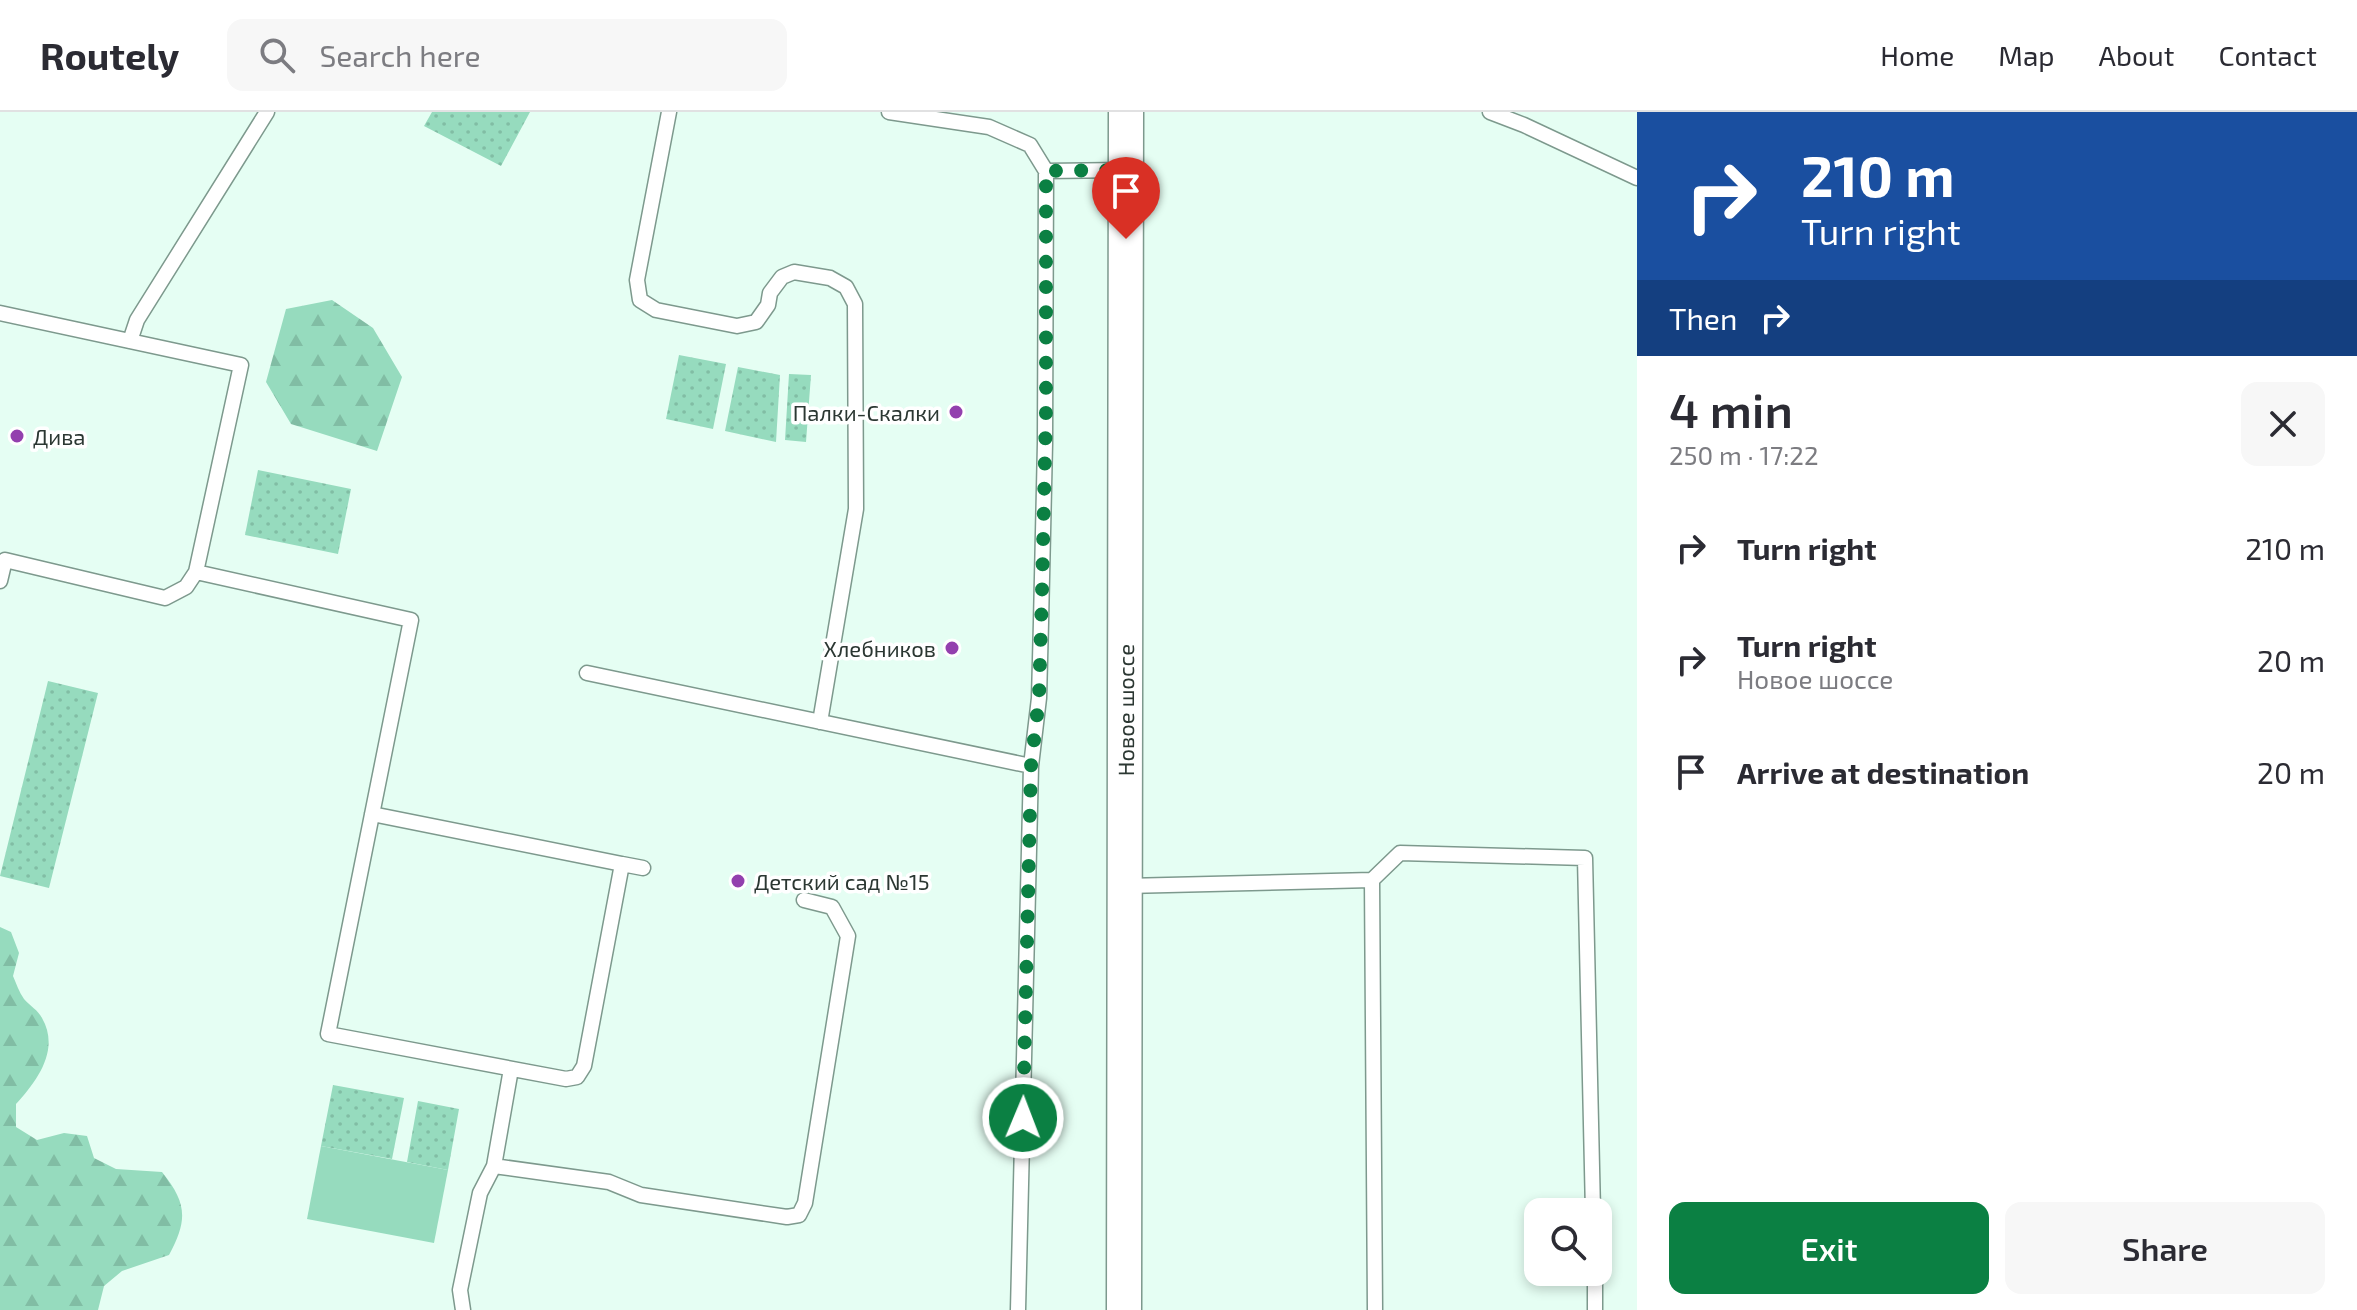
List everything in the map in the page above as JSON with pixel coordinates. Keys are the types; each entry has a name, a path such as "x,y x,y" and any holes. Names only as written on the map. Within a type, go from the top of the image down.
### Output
{"street":[{"name":"Новое шоссе","path":"1124,1310 1126,112"}],"lane":[{"path":"130,341 137,320 267,112"},
{"path":"669,112 637,280 640,300 656,310 737,326 756,322 782,277 794,272 830,278 846,287 855,304 856,509 820,722"},
{"path":"889,112 989,127 1030,145 1046,171 1046,432 1039,698 1031,766 1018,1310"},
{"path":"1490,112 1637,178"},
{"path":"1046,171 1125,170"},
{"path":"0,313 241,365 196,572 186,587 165,598 5,560 0,581"},
{"path":"196,572 411,620 328,1034 566,1079 577,1077 584,1066 622,864"},
{"path":"587,673 1031,766"},
{"path":"372,814 643,868"},
{"path":"1125,886 1372,880 1400,853 1585,858 1593,1198"},
{"path":"1372,880 1375,1310"},
{"path":"494,1166 609,1182 641,1195 787,1217 799,1215 805,1203 848,936 832,907 804,900"},
{"path":"463,1310 460,1290 480,1193 494,1166 511,1069"},
{"path":"1595,1286 1595,1310"}],"green space":[{"path":"432,112 530,112 501,166 424,126"},
{"path":"332,300 373,328 402,377 377,451 291,424 266,382 286,309"},
{"path":"679,355 726,364 713,429 666,419"},
{"path":"738,367 780,375 776,442 725,431"},
{"path":"789,374 811,375 806,442 785,440"},
{"path":"258,470 351,489 338,554 245,535"},
{"path":"48,681 98,693 49,888 0,876"},
{"path":"0,927 11,932 19,953 13,976 24,999 42,1018 49,1041 39,1074 16,1104 16,1127 37,1140 64,1133 87,1136 94,1158 116,1169 162,1172 180,1203 182,1222 169,1255 122,1271 104,1286 98,1310 0,1310"},
{"path":"333,1085 404,1098 392,1159 321,1146"},
{"path":"418,1101 459,1109 448,1170 407,1162"},
{"path":"321,1146 448,1170 434,1243 307,1219"}],"place":[{"name":"Палки-Скалки","path":"956,412"},
{"name":"Дива","path":"17,436"},
{"name":"Хлебников","path":"952,648"},
{"name":"Детский сад №15","path":"738,881"}],"route":[{"path":"1023,1118 1031,766 1039,698 1042,592 1046,171 1125,170 1126,239"}]}
